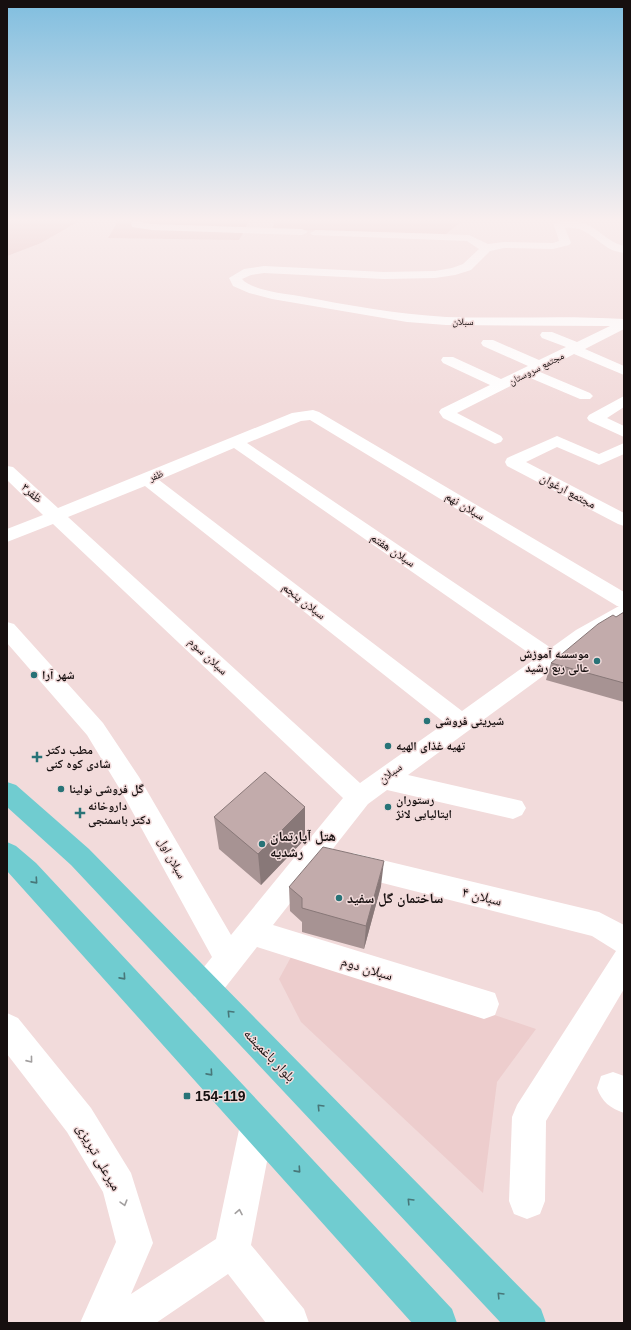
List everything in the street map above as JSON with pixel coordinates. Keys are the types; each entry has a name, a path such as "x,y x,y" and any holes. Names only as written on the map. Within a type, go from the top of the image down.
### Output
{"main road":[{"name":"بلوار باغمیشه","path":"7,792 80,857 527,1323"},
{"path":"7,854 26,871 438,1323"}],"street":[{"name":"سبلان","path":"236,283 246,288 284,297 339,308 397,316 466,321 586,320 624,324"},
{"name":"مجتمع سروستان","path":"495,439 449,415 447,412 624,324"},
{"path":"547,335 624,371"},
{"path":"488,343 585,396"},
{"path":"448,360 502,385"},
{"path":"624,401 595,418 624,432"},
{"name":"ظفر","path":"7,536 235,442 305,415"},
{"name":"سبلان نهم","path":"305,415 313,415 624,602"},
{"name":"مجتمع ارغوان","path":"624,448 599,460 557,441 513,462 624,520"},
{"name":"سبلان هفتم","path":"235,442 551,658"},
{"name":"ظفر۳","path":"7,471 57,516"},
{"name":"سبلان پنجم","path":"147,479 462,723"},
{"name":"سبلان سوم","path":"57,516 359,797"},
{"name":"سبلان","path":"206,988 359,797 551,658 584,635 624,612"},
{"name":"سبلان اول","path":"7,629 95,729 130,784 229,959"},
{"path":"382,779 513,808"},
{"name":"سبلان ۴","path":"313,855 599,925 624,941"},
{"name":"سبلان دوم","path":"250,932 484,1004"},
{"path":"527,1201 529,1117 624,962"},
{"name":"میرعلی تبریزی","path":"7,1029 78,1120 118,1185 135,1243 99,1323"},
{"path":"122,1323 232,1250 257,1125"},
{"path":"232,1250 290,1323"}],"shaded area":[{"path":"302,950 536,1029 497,1082 483,1193 301,1022 279,979 291,957"}],"building":[{"path":"624,612 624,683 551,663 598,624 613,615 616,617"},
{"path":"265,772 305,807 258,854 214,817"},
{"path":"323,847 384,861 366,926 302,908 302,898 289,887"}],"place":[{"name":"موسسه آموزش عالی ربع رشید","path":"597,661"},
{"name":"شهر آرا","path":"34,675"},
{"name":"شیرینی فروشی","path":"427,721"},
{"name":"تهیه غذای الهیه","path":"388,746"},
{"name":"مطب دکتر شادی کوه کنی","path":"37,757"},
{"name":"گل فروشی نولینا","path":"61,789"},
{"name":"رستوران ایتالیایی لانژ","path":"388,807"},
{"name":"داروخانه دکتر باسمنجی","path":"80,813"},
{"name":"هتل آپارتمان رشدیه","path":"262,844"},
{"name":"ساختمان گل سفید","path":"339,898"},
{"name":"154-119","path":"187,1096"}]}
